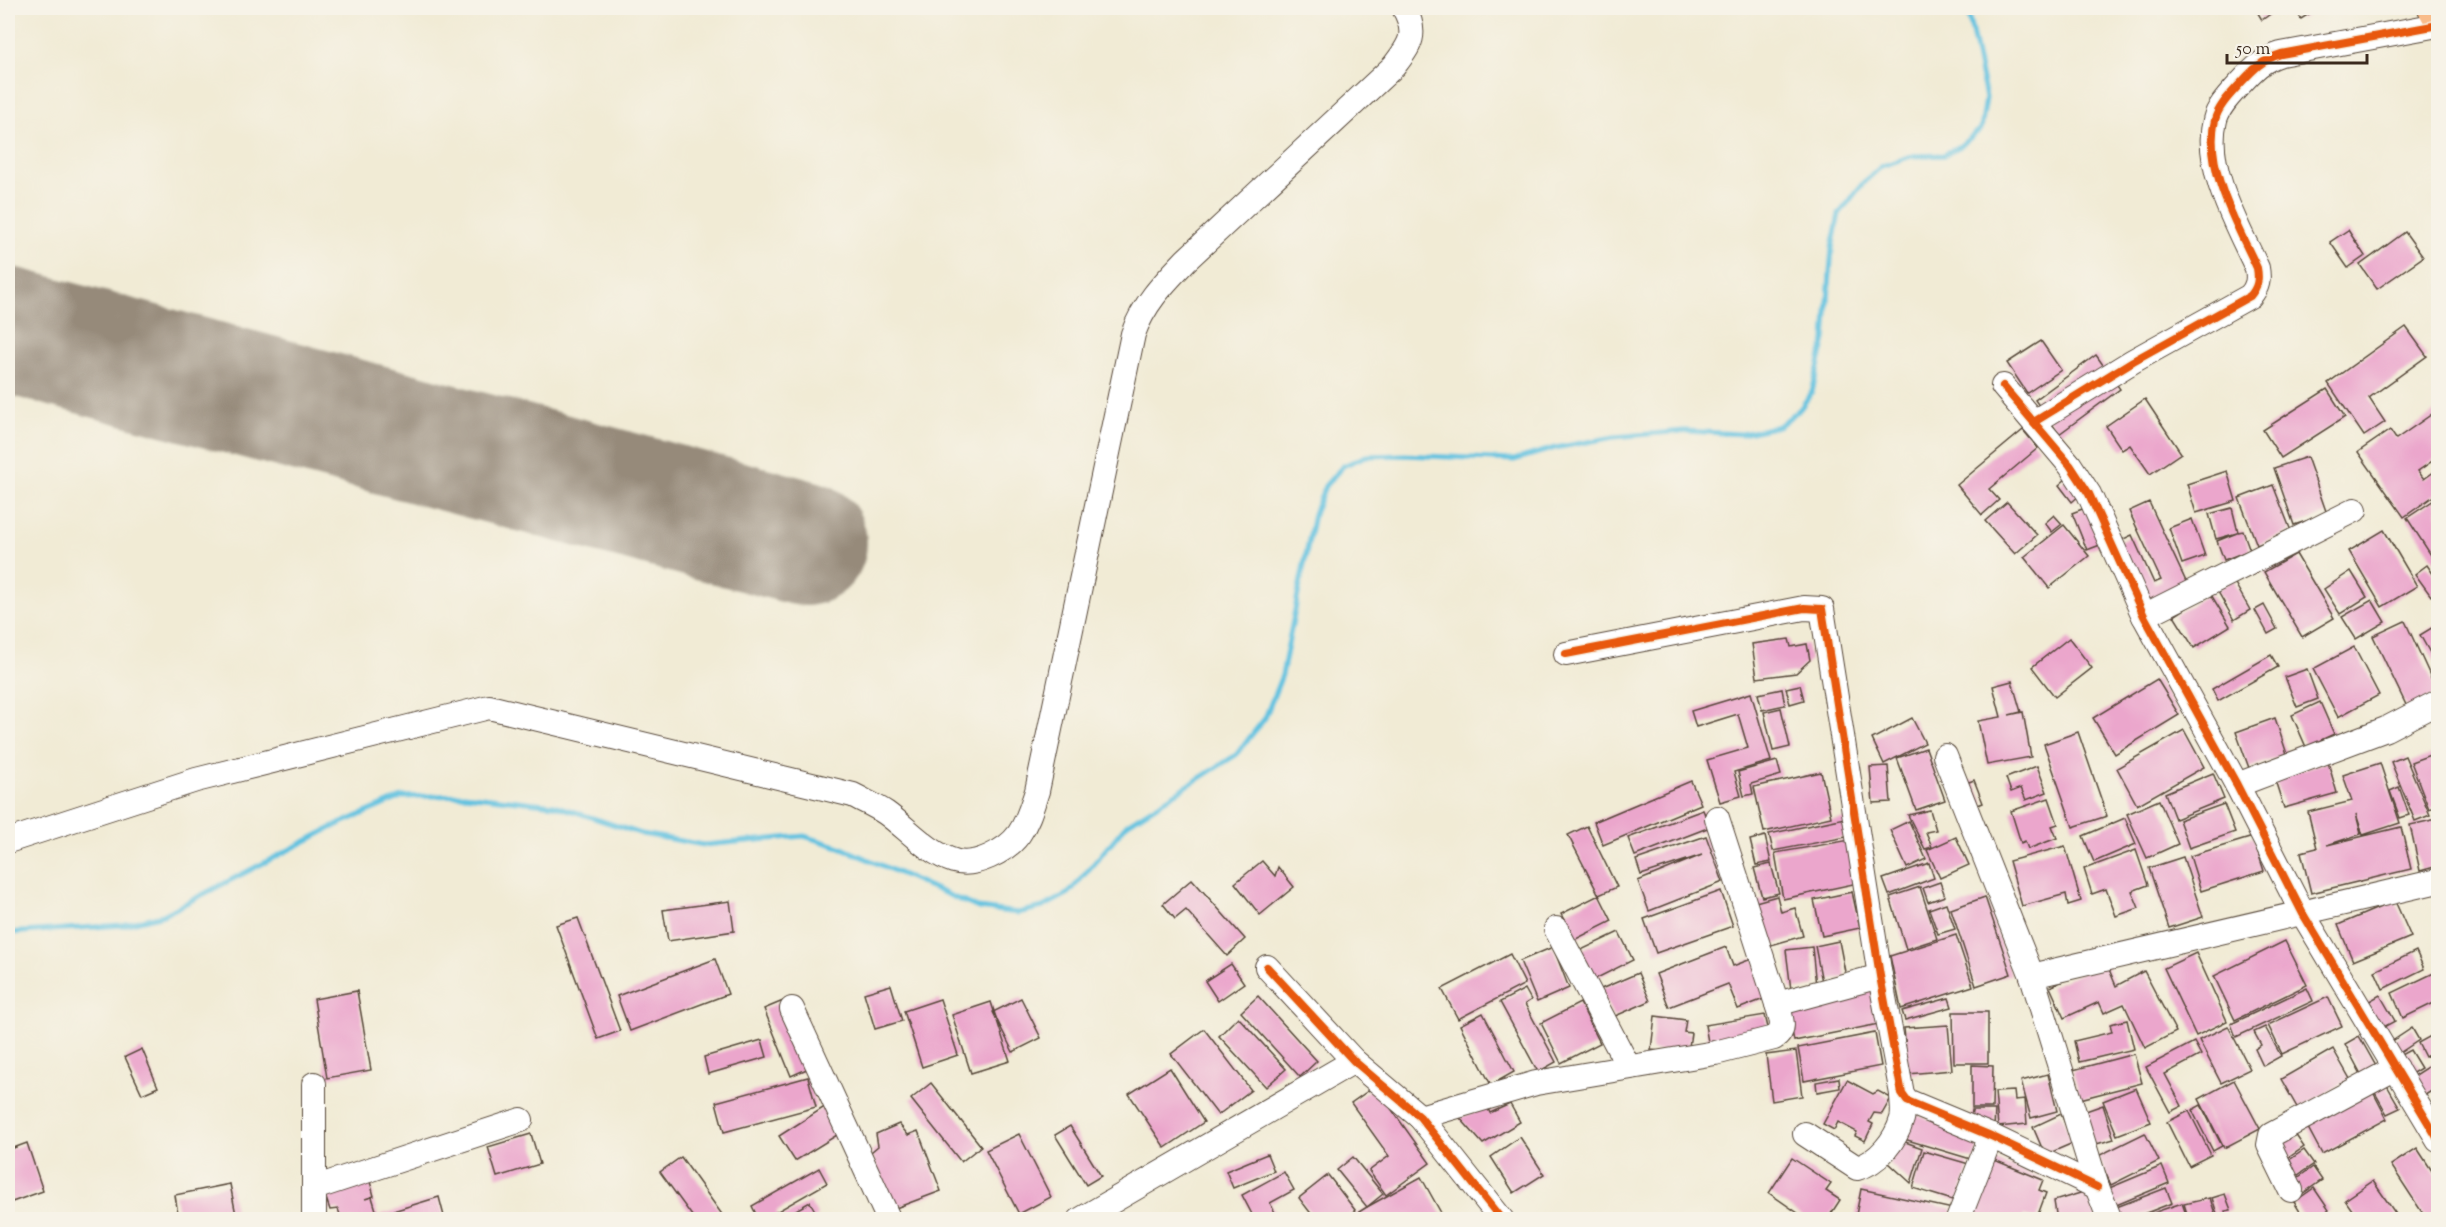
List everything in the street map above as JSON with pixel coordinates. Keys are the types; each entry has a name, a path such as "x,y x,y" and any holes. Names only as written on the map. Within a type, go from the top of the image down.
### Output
{"main road":[{"path":"2433,8 2439,16"}],"street":[{"path":"8,841 196,780 489,707 853,795 884,812 940,855 955,862 975,862 1000,850 1018,836 1029,816 1037,791 1130,345 1140,314 1154,294 1186,260 1394,66 1410,46 1412,32 1404,8"},
{"path":"2034,422 2133,361 2250,296 2255,290 2258,278 2257,268 2225,200 2211,140 2215,118 2224,101 2261,60 2281,54 2439,25"},
{"path":"2003,387 2070,465 2089,494 2144,616 2237,785 2303,914 2439,1139"},
{"path":"2144,616 2355,510"},
{"path":"1566,654 1804,608 1822,609 1880,976 1902,1094 1902,1118 1890,1144 1869,1165 1857,1168 1804,1134"},
{"path":"2237,785 2386,729 2439,702"},
{"path":"1945,756 2032,976 2097,1187 2110,1220"},
{"path":"1420,1117 1536,1083 1715,1053 1774,1038 1781,1034 1783,1028 1777,1004 1717,818"},
{"path":"2032,976 2439,881"},
{"path":"1556,929 1628,1066"},
{"path":"1268,967 1354,1061 1420,1117 1502,1220"},
{"path":"1777,1004 1880,976"},
{"path":"792,1009 889,1220"},
{"path":"1080,1220 1354,1061"},
{"path":"2290,1190 2269,1145 2271,1135 2396,1068"},
{"path":"314,1083 314,1220"},
{"path":"1902,1094 1907,1101 1991,1136 2097,1187"},
{"path":"314,1188 521,1120"},
{"path":"1958,1220 1991,1136"}],"building":[{"path":"2255,8 2271,8 2273,12 2262,20"},
{"path":"2295,8 2316,8 2317,9 2301,19"},
{"path":"2348,230 2365,256 2348,268 2330,242"},
{"path":"2405,232 2423,257 2377,289 2360,265"},
{"path":"2406,327 2427,356 2369,398 2385,422 2364,436 2328,383"},
{"path":"2041,341 2061,370 2027,393 2007,363"},
{"path":"2096,355 2120,389 2059,434 2035,400"},
{"path":"2327,389 2345,417 2281,458 2263,430"},
{"path":"2145,399 2181,453 2150,474 2130,445 2122,450 2106,426"},
{"path":"2438,410 2438,457 2418,471 2424,479 2438,469 2438,501 2435,495 2404,517 2358,452 2390,430 2396,439"},
{"path":"2023,430 2038,448 1989,489 1999,500 1982,515 1957,485"},
{"path":"2307,457 2327,514 2294,525 2274,468"},
{"path":"2227,471 2236,501 2196,513 2187,484"},
{"path":"2067,478 2080,495 2072,502 2059,485"},
{"path":"2273,485 2291,531 2257,545 2239,498"},
{"path":"2434,500 2438,507 2438,566 2407,518"},
{"path":"2007,502 2037,535 2015,554 1985,521"},
{"path":"2149,502 2188,586 2144,606 2115,543 2132,535 2154,583 2161,580 2129,511"},
{"path":"2085,508 2100,545 2087,550 2072,513"},
{"path":"2232,508 2238,532 2243,531 2250,550 2224,560 2217,541 2237,533 2216,539 2209,514"},
{"path":"2054,515 2062,524 2052,532 2045,523"},
{"path":"2192,519 2205,556 2182,564 2169,528"},
{"path":"2064,525 2089,556 2049,588 2024,557"},
{"path":"2384,530 2417,586 2382,607 2349,551"},
{"path":"2296,554 2334,618 2302,637 2264,572"},
{"path":"2427,565 2438,581 2438,591 2431,596 2415,574"},
{"path":"2351,571 2367,597 2340,614 2324,589"},
{"path":"2233,580 2250,610 2234,620 2217,590"},
{"path":"2210,593 2230,626 2194,648 2174,616"},
{"path":"2372,600 2385,622 2356,639 2342,617"},
{"path":"2264,605 2277,629 2268,634 2255,610"},
{"path":"2405,621 2438,693 2408,709 2373,636"},
{"path":"2438,624 2438,667 2420,635"},
{"path":"2069,638 2092,668 2055,697 2032,667"},
{"path":"1789,639 1791,647 1807,644 1810,660 1796,673 1757,678 1752,644"},
{"path":"2354,647 2379,695 2338,717 2313,669"},
{"path":"2271,655 2278,667 2218,701 2212,689"},
{"path":"2307,669 2318,699 2297,707 2285,677"},
{"path":"2157,679 2179,715 2115,754 2093,718"},
{"path":"2012,681 2021,712 2009,715 2023,712 2031,757 1987,765 1978,721 2001,717 1993,686"},
{"path":"1800,685 1804,700 1790,704 1786,688"},
{"path":"1782,689 1785,705 1762,710 1758,694"},
{"path":"1751,693 1771,761 1734,772 1741,796 1720,802 1707,760 1748,748 1738,714 1696,727 1691,711"},
{"path":"2320,702 2334,734 2306,747 2292,715"},
{"path":"1781,708 1790,747 1773,751 1764,712"},
{"path":"1912,718 1925,743 1884,764 1872,739"},
{"path":"2275,718 2287,754 2249,768 2236,732"},
{"path":"2184,730 2204,767 2137,805 2117,768"},
{"path":"2078,732 2107,816 2073,827 2044,744"},
{"path":"1926,748 1945,800 1916,810 1897,758"},
{"path":"2438,752 2438,805 2429,809 2411,762"},
{"path":"2405,756 2430,815 2415,821 2391,762"},
{"path":"1777,761 1781,775 1751,784 1753,794 1744,796 1738,772"},
{"path":"2328,762 2337,793 2284,808 2274,777"},
{"path":"2380,763 2400,823 2363,835 2356,814 2361,834 2327,845 2401,827 2411,869 2311,893 2301,852 2317,848 2308,812 2352,801 2343,775"},
{"path":"1888,766 1891,802 1873,803 1870,767"},
{"path":"2037,766 2047,792 2026,800 2021,788 2011,792 2006,778"},
{"path":"1821,772 1831,817 1764,832 1754,787"},
{"path":"2213,773 2224,799 2175,819 2165,793"},
{"path":"1974,780 1983,803 1973,807 1964,784"},
{"path":"1691,781 1701,804 1603,845 1594,822"},
{"path":"2399,787 2409,815 2400,818 2390,791"},
{"path":"2049,798 2058,824 2052,826 2057,838 2028,849 2025,841 2021,843 2011,811"},
{"path":"2159,800 2178,844 2147,858 2127,814"},
{"path":"2224,804 2235,832 2189,848 2179,820"},
{"path":"1703,810 1710,827 1635,856 1628,838"},
{"path":"1930,810 1936,830 1926,832 1932,847 1925,849 1908,815"},
{"path":"1850,817 1852,836 1773,851 1769,834"},
{"path":"2125,818 2136,844 2094,862 2083,836"},
{"path":"2437,819 2438,866 2420,871 2410,825"},
{"path":"1909,821 1926,859 1907,868 1890,830"},
{"path":"1587,826 1617,887 1599,895 1568,835"},
{"path":"1706,836 1723,882 1649,911 1638,881 1702,855 1641,875 1636,860"},
{"path":"1765,836 1771,862 1756,865 1750,840"},
{"path":"1956,837 1969,865 1940,878 1927,850"},
{"path":"2253,837 2264,871 2201,891 2190,856"},
{"path":"1850,840 1858,883 1783,899 1775,853"},
{"path":"2065,846 2081,901 2068,905 2066,894 2022,906 2009,861"},
{"path":"2136,850 2148,885 2132,891 2139,908 2116,916 2106,889 2092,894 2084,869"},
{"path":"2183,857 2203,917 2169,928 2149,868"},
{"path":"1262,861 1275,876 1278,867 1294,887 1260,915 1235,883"},
{"path":"1929,863 1934,878 1889,895 1883,879"},
{"path":"1771,864 1779,893 1762,897 1754,868"},
{"path":"1192,879 1245,939 1227,956 1186,910 1175,919 1163,904"},
{"path":"1940,882 1945,896 1928,902 1923,888"},
{"path":"1920,887 1937,939 1906,949 1890,897"},
{"path":"1721,891 1733,926 1656,953 1644,919"},
{"path":"1852,892 1860,928 1822,936 1814,900"},
{"path":"1599,895 1612,921 1574,940 1561,914"},
{"path":"1777,896 1781,912 1795,908 1803,936 1764,947 1752,903"},
{"path":"1985,897 2011,974 1976,986 1951,909"},
{"path":"730,901 734,931 668,941 663,910"},
{"path":"2395,901 2411,937 2353,961 2338,925"},
{"path":"1946,903 1955,929 1938,934 1929,909"},
{"path":"578,918 620,1031 598,1039 556,925"},
{"path":"1619,932 1633,960 1593,980 1579,951"},
{"path":"1956,935 1973,986 1901,1009 1890,956"},
{"path":"1839,941 1846,977 1822,982 1815,946"},
{"path":"2285,941 2307,985 2235,1020 2214,976"},
{"path":"1553,947 1569,988 1537,1002 1520,961"},
{"path":"1726,947 1733,966 1754,958 1769,997 1738,1009 1728,984 1669,1007 1656,974"},
{"path":"1812,947 1816,986 1791,990 1786,950"},
{"path":"2416,951 2424,969 2383,989 2375,971"},
{"path":"2196,953 2227,1021 2196,1036 2164,968"},
{"path":"1510,954 1525,984 1458,1019 1442,989"},
{"path":"715,959 728,994 630,1031 617,996"},
{"path":"2106,962 2116,986 2144,971 2176,1032 2145,1048 2124,1004 2104,1013 2099,1002 2064,1018 2050,987"},
{"path":"1231,964 1244,983 1218,1001 1205,981"},
{"path":"2438,971 2438,1001 2403,1018 2392,993"},
{"path":"1638,973 1650,1001 1613,1017 1601,989"},
{"path":"891,985 902,1021 875,1029 864,993"},
{"path":"2307,988 2313,1001 2236,1037 2231,1024"},
{"path":"1525,989 1531,1000 1525,1004 1556,1062 1538,1072 1500,1002"},
{"path":"1873,990 1879,1024 1794,1041 1787,1007"},
{"path":"357,991 371,1070 327,1078 314,999"},
{"path":"2380,995 2395,1021 2378,1030 2364,1004"},
{"path":"1258,996 1317,1061 1300,1077 1241,1012"},
{"path":"2328,997 2342,1026 2282,1054 2268,1025"},
{"path":"1021,998 1041,1038 1013,1052 993,1012"},
{"path":"1949,998 1952,1007 1905,1020 1902,1011"},
{"path":"940,999 958,1055 922,1067 904,1011"},
{"path":"783,1001 809,1068 791,1076 764,1009"},
{"path":"991,1002 1010,1061 971,1073 952,1015"},
{"path":"1580,1003 1600,1043 1561,1063 1541,1023"},
{"path":"1953,1012 1988,1012 1988,1063 1954,1063"},
{"path":"1483,1013 1514,1072 1491,1085 1460,1025"},
{"path":"1765,1015 1769,1032 1708,1042 1705,1025"},
{"path":"1655,1016 1686,1020 1684,1032 1691,1033 1688,1054 1651,1050"},
{"path":"1238,1017 1286,1069 1266,1087 1219,1036"},
{"path":"2127,1020 2134,1049 2079,1062 2074,1041 2112,1032 2110,1024"},
{"path":"1948,1025 1952,1070 1908,1074 1904,1028"},
{"path":"2228,1026 2250,1069 2221,1083 2199,1040"},
{"path":"2265,1027 2281,1056 2263,1066 2255,1049 2261,1045 2254,1032"},
{"path":"2412,1028 2419,1040 2395,1056 2388,1044"},
{"path":"1204,1029 1251,1090 1218,1115 1171,1054"},
{"path":"2438,1032 2438,1050 2425,1057 2418,1043"},
{"path":"1875,1033 1881,1066 1804,1081 1798,1048"},
{"path":"2359,1036 2377,1068 2362,1076 2345,1044"},
{"path":"762,1040 767,1057 708,1074 704,1057"},
{"path":"2194,1042 2201,1055 2165,1074 2182,1106 2170,1112 2146,1067"},
{"path":"142,1049 158,1087 142,1094 125,1057"},
{"path":"2333,1049 2350,1079 2298,1109 2281,1079"},
{"path":"2410,1050 2421,1068 2408,1076 2397,1057"},
{"path":"1796,1051 1802,1096 1772,1101 1766,1055"},
{"path":"2134,1054 2142,1083 2080,1099 2073,1070"},
{"path":"2438,1060 2438,1087 2422,1097 2410,1078"},
{"path":"1972,1065 1993,1066 1992,1108 1972,1108"},
{"path":"1170,1068 1204,1122 1165,1148 1129,1094"},
{"path":"2048,1074 2057,1111 2031,1118 2021,1081"},
{"path":"808,1077 816,1107 724,1132 716,1102"},
{"path":"1839,1078 1840,1088 1817,1092 1816,1082"},
{"path":"1847,1080 1873,1094 1878,1091 1891,1098 1882,1114 1874,1113 1869,1122 1873,1124 1865,1141 1855,1136 1857,1132 1838,1122 1834,1130 1823,1124"},
{"path":"2234,1080 2260,1129 2224,1148 2199,1099"},
{"path":"2385,1082 2400,1108 2387,1114 2373,1089"},
{"path":"931,1083 981,1146 961,1162 911,1099"},
{"path":"1375,1086 1430,1163 1386,1195 1369,1171 1389,1156 1351,1103"},
{"path":"2136,1088 2151,1122 2117,1135 2103,1101"},
{"path":"2372,1090 2387,1119 2322,1154 2307,1126"},
{"path":"2014,1091 2015,1100 2025,1099 2027,1124 1998,1127 1995,1092"},
{"path":"1510,1104 1520,1122 1483,1144 1460,1118 1487,1107 1490,1113"},
{"path":"2103,1105 2114,1139 2093,1145 2083,1112"},
{"path":"2201,1105 2222,1146 2213,1151 2192,1110"},
{"path":"826,1106 842,1132 795,1161 779,1136"},
{"path":"1972,1110 1995,1110 1994,1128 1971,1119"},
{"path":"2189,1111 2211,1155 2189,1166 2167,1122"},
{"path":"1912,1114 1981,1136 1974,1160 1904,1139"},
{"path":"2061,1114 2073,1143 2045,1155 2033,1127"},
{"path":"899,1124 908,1135 918,1131 941,1191 893,1209 871,1152 878,1146 876,1134"},
{"path":"1070,1126 1101,1176 1086,1185 1055,1135"},
{"path":"2293,1131 2304,1147 2285,1160 2274,1144"},
{"path":"2145,1133 2159,1161 2111,1185 2098,1156"},
{"path":"531,1134 540,1164 497,1177 488,1147"},
{"path":"1019,1134 1051,1197 1019,1214 986,1150"},
{"path":"1520,1137 1544,1174 1514,1193 1491,1157"},
{"path":"1897,1139 1922,1148 1911,1183 1889,1163"},
{"path":"27,1143 43,1191 12,1202 8,1188 8,1150"},
{"path":"2417,1148 2438,1180 2438,1220 2427,1220 2391,1165"},
{"path":"2304,1150 2314,1164 2295,1177 2285,1163"},
{"path":"1924,1151 1969,1164 1959,1202 1913,1188"},
{"path":"1267,1154 1274,1171 1233,1188 1226,1171"},
{"path":"681,1157 726,1220 695,1220 660,1172"},
{"path":"1353,1157 1383,1194 1367,1207 1337,1170"},
{"path":"1792,1158 1831,1184 1826,1191 1840,1200 1827,1220 1808,1220 1769,1193"},
{"path":"1992,1159 2043,1180 2039,1190 2046,1193 2036,1220 2024,1215 2022,1220 1967,1220"},
{"path":"2162,1166 2169,1183 2114,1206 2107,1189"},
{"path":"2313,1167 2322,1180 2302,1194 2293,1181"},
{"path":"819,1168 827,1183 776,1212 780,1219 810,1202 818,1216 813,1220 759,1220 752,1206"},
{"path":"1284,1172 1294,1190 1270,1203 1278,1218 1255,1220 1242,1195"},
{"path":"1328,1175 1355,1210 1343,1220 1316,1220 1299,1198"},
{"path":"1421,1177 1445,1220 1346,1220 1367,1207"},
{"path":"369,1178 374,1196 365,1199 372,1197 379,1220 342,1220 338,1209 330,1210 324,1192"},
{"path":"2373,1181 2400,1220 2359,1220 2345,1200"},
{"path":"230,1184 237,1220 179,1220 175,1195"},
{"path":"2166,1188 2172,1203 2128,1220 2118,1220 2114,1208"},
{"path":"2314,1188 2329,1210 2315,1220 2305,1220 2294,1202"},
{"path":"1861,1189 1953,1209 1950,1220 1876,1220 1856,1215"},
{"path":"2087,1191 2097,1220 2057,1220 2054,1201"},
{"path":"2225,1194 2231,1210 2225,1211 2228,1220 2219,1220 2212,1198"},
{"path":"439,1197 445,1220 382,1220 380,1215"},
{"path":"2210,1198 2217,1220 2189,1220 2184,1204"},
{"path":"2182,1203 2188,1220 2135,1220 2135,1219"}],"waterway":[{"path":"8,933 123,925 163,915 337,825 402,797 464,795 554,805 642,834 704,845 804,836 840,847 978,908 1018,913 1043,907 1069,893 1127,824 1236,755 1265,718 1282,675 1314,514 1325,486 1343,466 1366,456 1405,455 1514,460 1555,448 1614,437 1684,431 1742,434 1779,426 1800,409 1812,392 1825,339 1832,248 1839,214 1863,183 1882,166 1912,156 1944,155 1960,146 1981,129 1986,98 1967,8"}],"runway":[{"path":"8,330 804,543"}],"cycle path":[{"path":"2034,422 2133,361 2250,296 2255,289 2258,279 2257,268 2224,196 2214,157 2213,138 2216,115 2221,106 2252,71 2268,59 2281,54 2438,25"},
{"path":"2003,386 2070,465 2089,494 2144,616 2237,785 2303,914 2438,1139"},
{"path":"1566,654 1804,608 1822,609 1880,976 1902,1094 1907,1101 1991,1136 2097,1187"},
{"path":"1267,967 1354,1061 1420,1117 1502,1220"}]}
